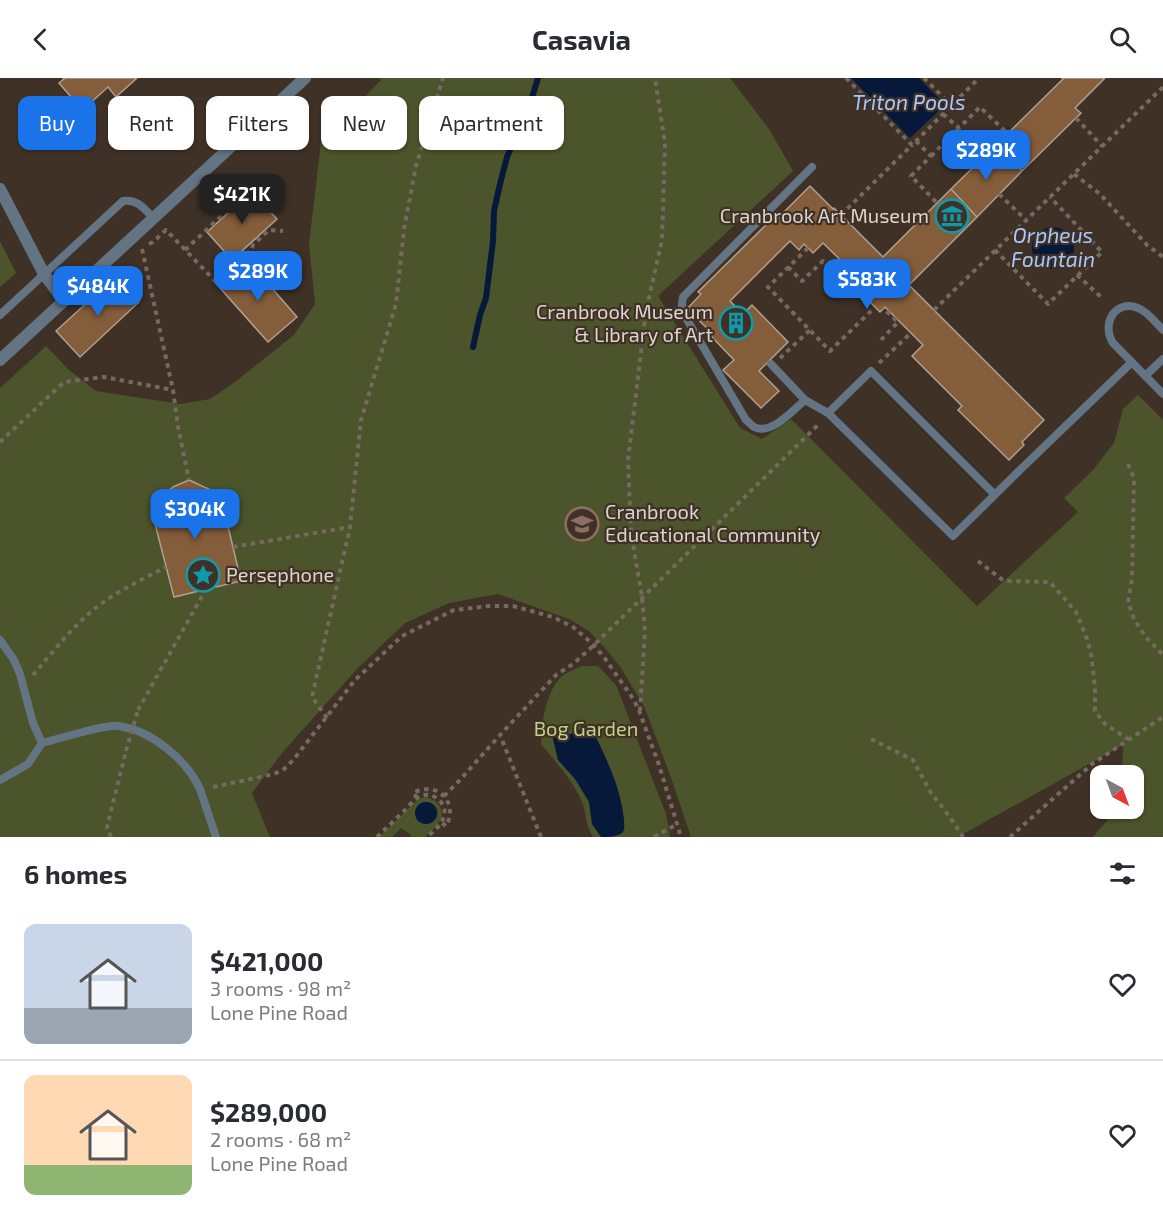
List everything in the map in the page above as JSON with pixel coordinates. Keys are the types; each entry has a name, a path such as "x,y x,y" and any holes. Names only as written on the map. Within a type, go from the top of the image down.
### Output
{"street":[{"path":"0,360 305,78"},
{"path":"0,189 44,274 64,301"}],"lane":[{"path":"805,400 777,425 755,428 746,420 682,311 682,304 683,297 812,167"},
{"path":"0,315 123,201 137,202 153,218"},
{"path":"1163,330 1144,311 1126,306 1118,309 1111,316 1108,325 1109,336 1113,343 1163,394"},
{"path":"1145,376 1163,359"},
{"path":"772,365 805,400 828,413 953,536 1132,362"},
{"path":"828,413 871,371 994,494"},
{"path":"0,640 14,660 20,674 33,723 42,743"},
{"path":"0,780 28,764 42,743 117,726 149,736 177,757 197,782 216,837"}],"path":[{"path":"327,718 312,697 351,527 361,420 396,304 404,229 416,166 443,78"},
{"path":"640,713 645,631 631,532 628,460 646,311 662,240 665,144 655,78"},
{"path":"846,78 914,143 931,156"},
{"path":"924,78 951,105"},
{"path":"841,215 979,78"},
{"path":"934,310 1163,87"},
{"path":"937,203 911,176 980,107 1007,133"},
{"path":"943,114 959,128"},
{"path":"1076,118 1102,146"},
{"path":"945,142 972,168"},
{"path":"1074,174 1100,194 1147,245 1163,257"},
{"path":"184,250 234,204 234,200 256,183"},
{"path":"999,194 1026,220"},
{"path":"995,250 1048,304 1102,252 1050,197"},
{"path":"153,242 166,230 216,282 269,230 283,231"},
{"path":"808,248 768,286 830,351 874,308"},
{"path":"143,254 189,480"},
{"path":"788,267 802,281 823,261 839,278"},
{"path":"1077,275 1101,297"},
{"path":"881,340 898,322 883,308"},
{"path":"772,365 810,330"},
{"path":"871,371 911,333"},
{"path":"0,442 64,382 104,377 172,390"},
{"path":"444,796 556,675 573,664 594,645 811,432"},
{"path":"1128,464 1134,478 1132,579 1128,602 1134,619 1145,636 1163,655"},
{"path":"233,547 351,527"},
{"path":"978,561 1004,581 1050,582 1076,612 1091,654 1095,711 1105,724 1128,739"},
{"path":"23,690 57,647 87,615 115,594 166,567"},
{"path":"111,837 107,827 138,710 206,589"},
{"path":"200,789 274,774 284,769 327,718 355,680 402,636 454,610 513,606 553,617 573,627 594,645 626,688 640,713 681,837"},
{"path":"1010,837 1092,764 1163,717"},
{"path":"500,735 541,837"},
{"path":"871,739 913,760 931,793 963,837"},
{"path":"417,798 413,793 423,789 433,789 444,796 450,805 450,815 446,826 441,823"},
{"path":"377,837 417,798 428,795 440,800 445,812 441,823 427,837"},
{"path":"654,837 677,824"}],"green space":[{"path":"380,78 730,78 769,129 793,171 658,296 740,428 762,439 791,419 977,606 1078,512 1064,498 1093,470 1114,443 1123,409 1138,395 1163,420 1163,837 1093,837 1108,819 1144,819 1144,765 1122,765 1123,745 958,837 691,837 644,706 621,668 589,631 569,619 498,594 449,603 405,623 357,669 282,753 252,793 270,837 0,837 0,388 46,346 68,369 96,391 181,404 210,399 294,335 315,304 309,244 321,142 321,150 407,150 407,96 366,96 381,80"},
{"path":"0,241 16,273 0,287"},
{"name":"Bog Garden","path":"582,666 598,666 616,685 666,814 670,837 593,837 584,807 574,786 541,744 544,718 551,692 563,675"},
{"path":"424,797 429,798 437,802 442,813 438,824 425,837 411,837 401,828 392,837 379,837 416,801","holes":["424,802 432,804 438,812 433,821 428,824 416,819"]}],"water":[{"name":"Triton Pools","path":"851,78 919,78 945,105 910,138"},
{"name":"Orpheus Fountain","path":"1053,227 1061,228 1068,233 1073,240 1073,256 1068,263 1061,268 1053,269 1045,268 1038,263 1033,256 1032,248 1033,240 1038,233 1045,228"},
{"path":"581,730 593,731 616,784 624,819 624,831 618,835 601,837 592,824 589,802 575,779 558,760 552,735 570,734"},
{"path":"422,802 430,802 437,809 437,817 430,824 422,824 415,817 415,809"}],"building":[{"path":"137,78 117,96 108,87 96,98 96,96 70,96 59,83 64,79"},
{"path":"1062,78 1105,78 1075,108 1081,113 1022,171 996,145"},
{"path":"996,145 1022,171 977,217 951,189"},
{"name":"Cranbrook Museum & Library of Art","path":"810,186 883,257 951,189 977,217 909,285 1044,420 1022,442 1024,445 1009,460 958,410 962,406 912,356 923,345 885,307 880,312 857,289 864,283 823,243 813,253 804,244 799,250 790,241 730,301 743,314 752,305 788,342 759,371 779,391 761,408 723,370 734,360 709,334 711,332 687,309 701,294 698,292 777,214 779,217"},
{"path":"249,189 277,219 232,260 207,232 239,203 237,200"},
{"path":"249,262 297,317 268,342 220,288"},
{"path":"116,276 139,302 80,357 56,331"},
{"path":"189,480 213,491 223,505 241,581 174,597 155,524 156,503 173,487"}],"waterway":[{"path":"473,347 486,298 494,211 500,184 507,157 530,104 538,78"}],"place":[{"name":"Cranbrook Art Museum","path":"952,216"},
{"name":"Cranbrook Museum & Library of Art","path":"736,323"},
{"name":"Cranbrook Educational Community","path":"582,524"},
{"name":"Persephone","path":"203,575"}]}
